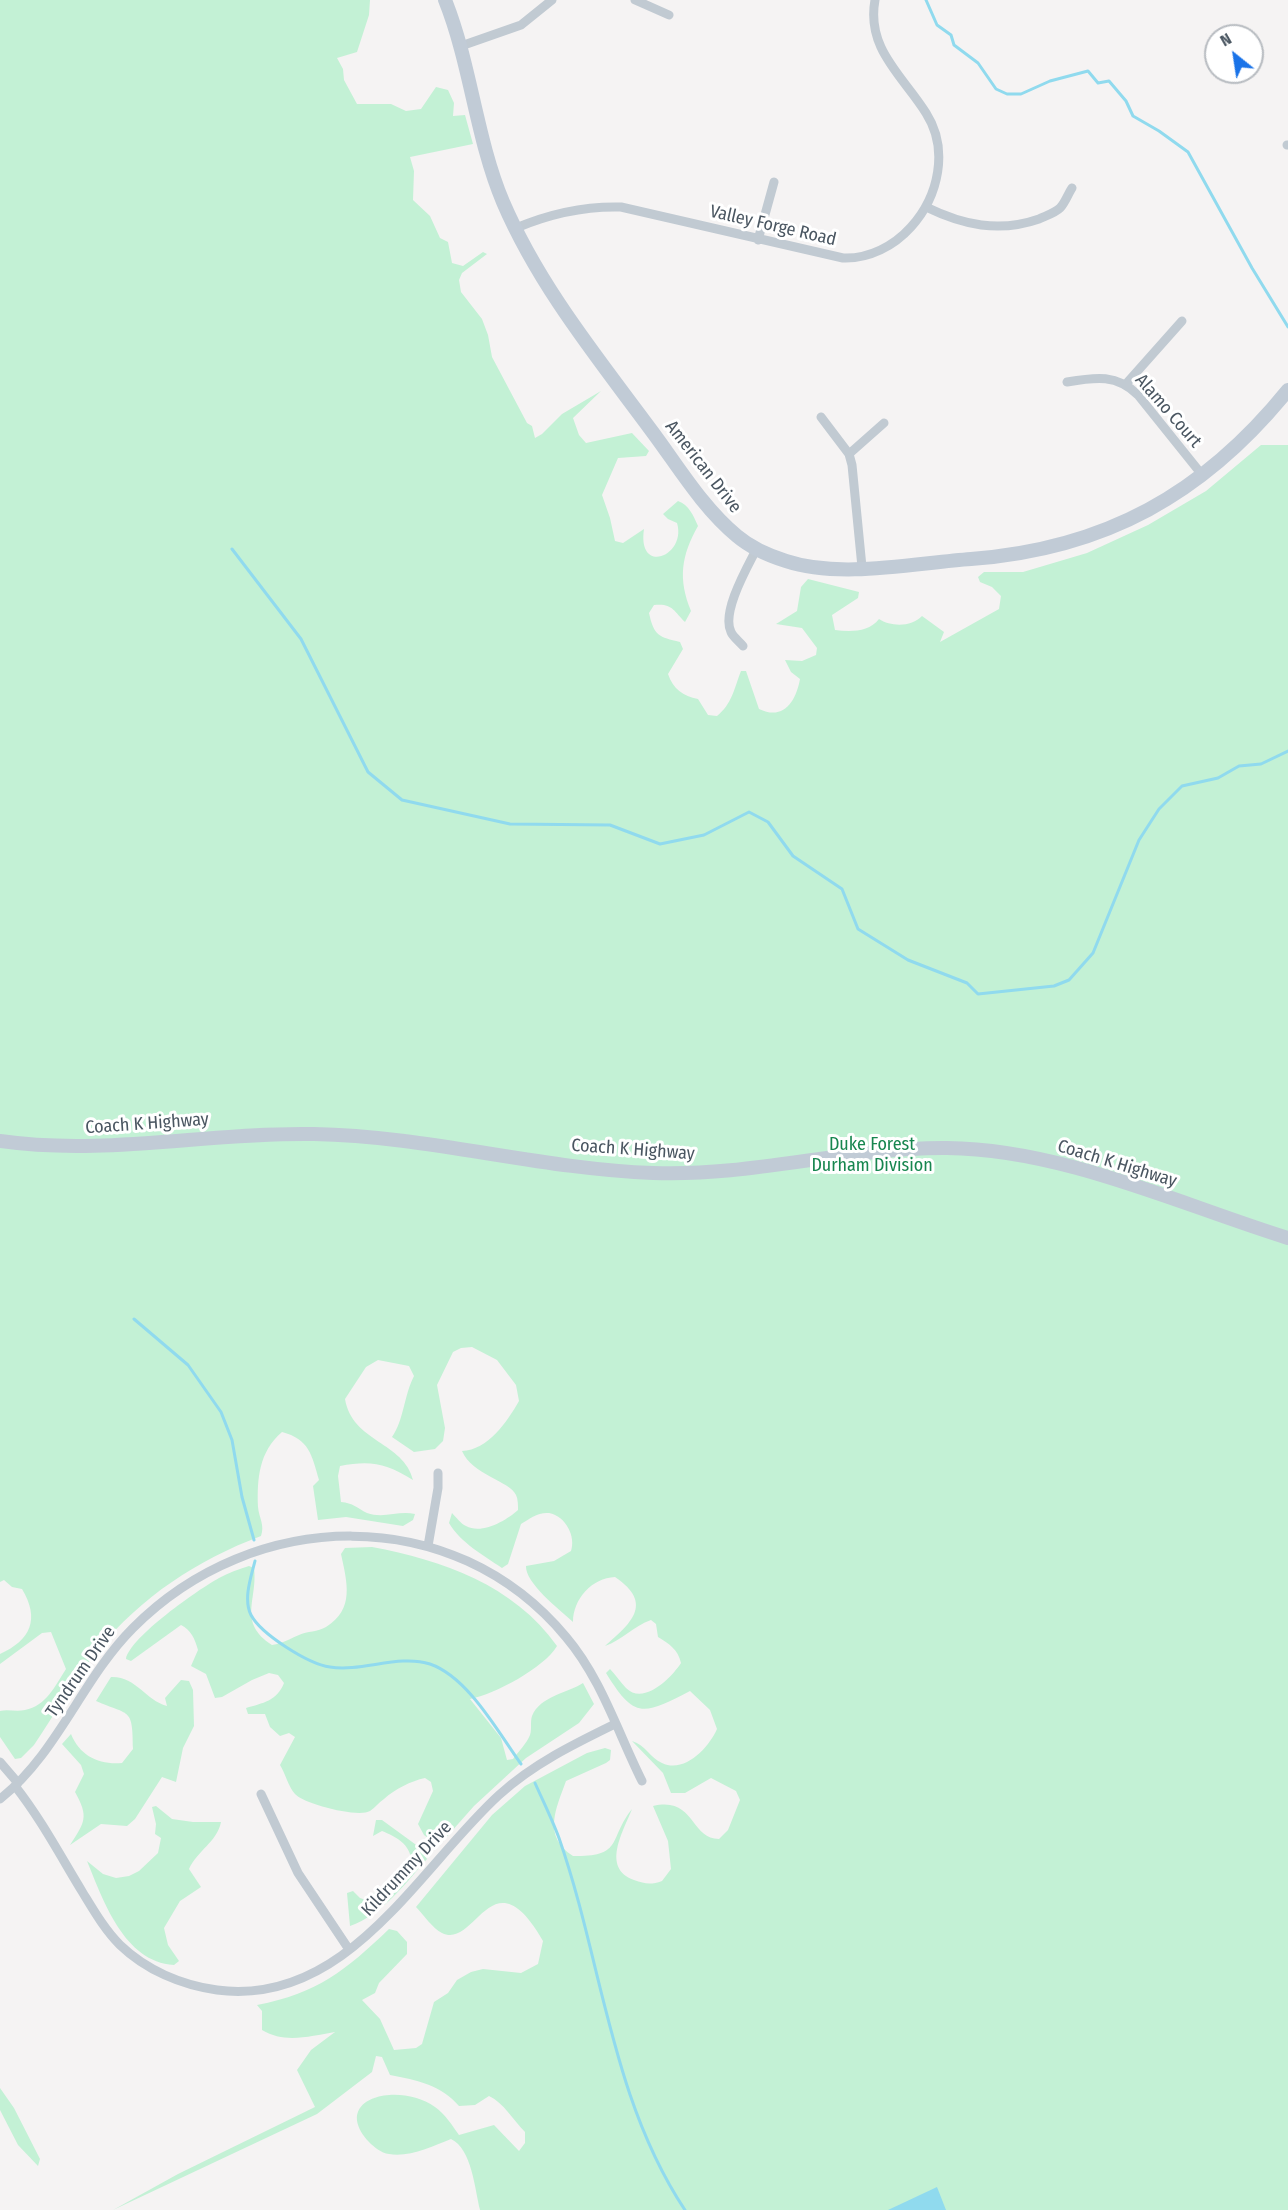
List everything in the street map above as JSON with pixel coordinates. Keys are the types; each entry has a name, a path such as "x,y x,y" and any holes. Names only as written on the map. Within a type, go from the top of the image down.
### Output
{"street":[{"name":"American Drive","path":"445,0 461,46 493,172 516,228 561,307 714,514 736,535 782,560 828,569 1000,557 1048,549 1122,524 1174,496 1203,476 1246,437 1288,390"},
{"path":"461,46 521,25 552,0"},
{"path":"635,0 669,15"},
{"name":"Valley Forge Road","path":"516,228 555,214 585,208 621,207 758,240 850,259 867,255 895,242 926,207 938,172 938,148 927,114 892,69 880,48 873,14 875,0"},
{"path":"758,240 774,182"},
{"path":"926,207 966,224 989,227 1021,224 1060,208 1072,188"},
{"path":"1126,384 1182,321"},
{"name":"Alamo Court","path":"1067,382 1106,377 1126,384 1138,395 1203,476"},
{"path":"820,417 849,454 854,475 862,567"},
{"path":"849,454 884,423"},
{"path":"743,646 731,633 729,618 733,600 757,548"},
{"name":"Coach K Highway","path":"0,1141 80,1147 280,1134 337,1134 400,1139 623,1171 676,1174 742,1170 891,1151 972,1149 1011,1154 1074,1169 1288,1238"},
{"path":"428,1546 438,1488 438,1473"},
{"name":"Tyndrum Drive","path":"0,1799 17,1785 50,1745 120,1641 159,1604 205,1573 249,1552 312,1537 364,1535 428,1546 465,1561 502,1581 556,1626 585,1665 642,1780"},
{"name":"Kildrummy Drive","path":"0,1761 116,1940 140,1961 171,1978 209,1989 230,1992 261,1990 300,1979 348,1948 402,1904 482,1812 511,1785 558,1753 615,1724"},
{"path":"261,1794 298,1873 348,1948"}],"green space":[{"name":"Duke Forest Durham Division","path":"0,0 370,0 369,15 357,52 337,58 343,69 344,80 357,104 391,104 406,111 421,109 436,87 448,90 454,103 453,116 465,115 473,144 410,157 414,171 413,200 430,216 440,238 448,242 452,263 463,266 483,252 487,254 462,273 459,280 461,292 482,319 492,357 527,423 532,426 535,438 562,414 601,391 573,418 579,435 586,443 632,433 649,451 646,456 618,458 602,495 615,541 623,543 644,529 644,544 648,553 662,556 669,552 678,535 677,523 663,514 678,501 688,508 698,526 688,547 683,568 684,588 691,611 685,622 672,608 665,605 654,605 649,613 655,631 662,637 680,642 683,649 668,674 673,684 683,694 698,699 708,715 717,716 726,706 741,671 746,671 759,709 768,712 782,711 792,701 800,679 791,672 785,660 802,661 816,655 817,648 802,628 776,624 797,611 801,587 808,579 859,592 858,598 832,615 835,630 865,629 879,619 901,625 918,620 922,616 944,632 940,642 999,609 1001,596 992,587 980,582 978,577 984,572 1023,572 1087,553 1148,525 1206,491 1261,445 1288,445 1288,2210 480,2210 472,2171 458,2144 451,2139 412,2153 389,2154 375,2148 369,2142 359,2127 357,2114 363,2105 374,2098 404,2095 420,2099 435,2107 459,2135 494,2125 519,2151 525,2143 525,2132 504,2107 489,2096 475,2105 459,2106 436,2088 419,2081 390,2075 382,2057 376,2056 372,2072 317,2114 113,2210 178,2174 315,2107 297,2070 311,2050 335,2032 298,2038 271,2034 262,2030 262,2011 257,2005 314,1987 344,1968 389,1929 397,1931 407,1942 407,1954 379,1983 375,1993 362,2000 380,2019 394,2050 416,2048 422,2044 434,2002 448,1993 457,1980 471,1972 483,1969 521,1973 538,1964 543,1941 525,1916 510,1905 498,1904 486,1910 465,1929 454,1935 439,1931 416,1907 492,1815 525,1786 587,1753 605,1748 611,1750 610,1760 606,1763 566,1781 554,1822 557,1840 573,1856 600,1853 613,1844 632,1809 620,1838 616,1858 618,1867 624,1874 634,1880 648,1883 662,1881 671,1869 668,1841 653,1806 677,1807 685,1812 702,1832 719,1839 728,1830 740,1800 736,1791 711,1778 685,1793 671,1793 663,1773 632,1741 641,1745 662,1763 679,1765 702,1751 717,1729 710,1710 690,1691 661,1705 641,1709 633,1706 616,1688 606,1673 610,1669 626,1688 633,1693 641,1694 657,1688 681,1663 675,1650 658,1637 656,1624 651,1620 605,1646 630,1622 636,1605 634,1596 615,1577 599,1581 585,1591 576,1605 573,1622 544,1596 531,1580 526,1566 554,1561 571,1551 571,1534 560,1518 545,1513 534,1516 521,1524 508,1564 502,1568 466,1543 449,1523 452,1513 466,1526 487,1528 501,1522 518,1510 517,1498 512,1490 474,1466 462,1451 480,1446 496,1434 519,1401 516,1385 497,1360 472,1347 461,1348 453,1352 437,1385 445,1428 443,1441 435,1449 414,1452 392,1437 399,1423 414,1376 409,1366 378,1360 366,1367 345,1399 357,1424 367,1434 400,1457 408,1467 413,1480 378,1464 360,1463 340,1466 338,1476 341,1502 373,1515 415,1514 413,1520 403,1526 346,1517 318,1520 313,1486 319,1480 311,1456 308,1449 298,1439 282,1432 268,1448 261,1466 258,1507 262,1528 261,1536 215,1556 193,1569 172,1582 133,1613 98,1650 34,1745 21,1758 15,1759 0,1737 0,1711 25,1710 39,1704 49,1694 66,1669 51,1632 42,1633 0,1664 0,1654 19,1642 25,1635 29,1628 31,1610 22,1589 12,1587 4,1580 0,1582"},
{"path":"372,1547 424,1559 475,1578 520,1607 540,1625 557,1646 541,1663 518,1679 492,1692 470,1699 501,1738 507,1760 513,1759 527,1741 531,1733 532,1716 536,1709 548,1699 583,1683 594,1704 579,1723 526,1758 474,1806 443,1841 435,1843 424,1835 418,1824 433,1791 431,1782 425,1778 398,1789 372,1810 364,1813 331,1809 309,1802 295,1794 280,1765 295,1737 289,1733 280,1736 270,1727 265,1714 248,1714 246,1708 258,1705 278,1694 284,1683 278,1675 269,1673 222,1697 215,1698 206,1674 191,1666 198,1650 192,1635 181,1625 131,1661 126,1659 139,1639 182,1603 219,1578 249,1566 254,1568 252,1619 261,1636 272,1645 323,1629 335,1620 345,1603 347,1585 341,1554 345,1548"},
{"path":"111,1677 127,1680 152,1699 167,1706 165,1698 181,1680 189,1681 193,1690 194,1726 183,1748 176,1782 162,1777 135,1819 127,1826 101,1824 70,1845 82,1825 84,1814 75,1792 84,1774 81,1765 62,1744 71,1734 80,1748 91,1758 114,1763 122,1763 133,1749 132,1725 127,1714 96,1701"},
{"path":"156,1806 172,1819 221,1822 211,1841 189,1869 201,1887 180,1901 164,1928 168,1945 179,1961 174,1965 157,1961 142,1953 129,1941 108,1910 87,1861 103,1874 116,1878 129,1876 139,1871 158,1853 161,1838 155,1834 156,1824 152,1807"},
{"path":"376,1820 382,1820 419,1847 427,1859 383,1907 350,1926 347,1893 353,1891 366,1900 405,1868 411,1857 407,1847 396,1838 382,1831 373,1836"},
{"path":"0,2088 14,2108 40,2159 38,2166 18,2145 0,2110"}],"water":[{"path":"937,2187 946,2210 888,2210"}],"waterway":[{"path":"926,0 937,25 951,35 954,45 978,63 996,89 1007,94 1021,94 1050,81 1088,71 1098,83 1109,81 1126,101 1133,116 1188,152 1252,268 1288,327"},
{"path":"232,549 301,639 368,772 402,800 510,824 610,825 660,844 704,835 749,812 768,822 793,856 842,889 858,929 908,960 967,983 978,994 1054,986 1069,980 1093,953 1139,840 1159,809 1182,786 1218,778 1239,766 1261,764 1288,751"},
{"path":"134,1319 188,1365 221,1412 232,1440 242,1497 254,1540"},
{"path":"255,1561 248,1588 248,1602 251,1615 264,1631 286,1647 321,1665 342,1668 418,1661 444,1671 457,1681 481,1707 521,1764"},
{"path":"535,1783 559,1838 574,1885 610,2028 640,2122 660,2167 685,2210"}]}
